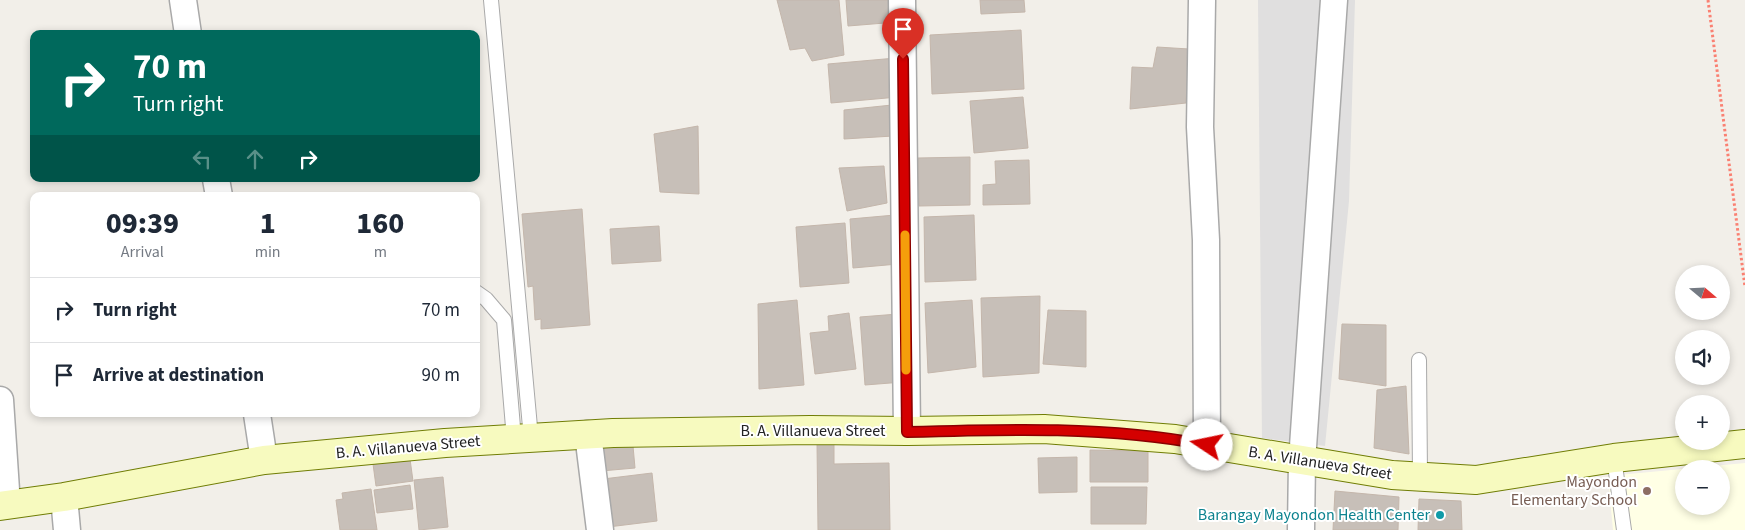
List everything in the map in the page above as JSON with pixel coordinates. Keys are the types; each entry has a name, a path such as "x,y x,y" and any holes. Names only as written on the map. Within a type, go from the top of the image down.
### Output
{"street":[{"path":"182,0 187,30"},
{"path":"902,0 907,432"},
{"path":"1302,530 1302,461 1334,0"},
{"path":"1202,1 1200,126 1206,240 1207,445"},
{"path":"0,400 3,506"},
{"path":"257,417 264,460"},
{"name":"B. A. Villanueva Street","path":"3,506 64,497 264,460 444,443 588,434 810,430 907,432 1044,429 1175,439 1392,474 1476,480 1614,458 1745,444"},
{"path":"588,434 600,530"},
{"path":"64,497 67,530"}],"lane":[{"path":"491,0 523,438"},
{"path":"480,295 504,320 523,438"},
{"path":"1419,360 1420,476"},
{"path":"1614,458 1624,530"}],"path":[{"path":"1708,0 1745,287"}],"shaded area":[{"path":"1258,0 1355,0 1349,201 1325,446 1262,438"},
{"name":"Mayondon Elementary School","path":"1745,463 1745,530 1613,530 1608,476 1675,470 1675,515 1730,515 1730,464"}],"building":[{"path":"777,0 839,0 844,55 812,61 805,48 790,50"},
{"path":"846,0 895,0 897,22 848,26"},
{"path":"980,0 1024,0 1025,12 981,14"},
{"path":"1021,30 1024,89 932,94 930,35"},
{"path":"1157,47 1189,49 1186,103 1130,109 1132,67 1153,68"},
{"path":"896,58 898,97 831,103 828,64"},
{"path":"1023,97 1028,148 974,153 970,101"},
{"path":"892,105 893,136 844,139 844,110"},
{"path":"698,126 699,194 660,192 654,134"},
{"path":"970,157 970,205 919,206 918,158"},
{"path":"1029,160 1030,204 983,205 983,185 996,184 995,161"},
{"path":"884,166 887,203 847,211 839,168"},
{"path":"582,209 590,325 541,329 541,319 535,320 533,286 528,287 522,214"},
{"path":"895,215 898,264 853,268 850,219"},
{"path":"974,215 976,280 925,282 924,217"},
{"path":"845,223 849,283 800,287 796,227"},
{"path":"659,226 661,261 612,264 610,229"},
{"path":"1040,296 1039,373 983,377 981,298"},
{"path":"797,300 804,385 759,389 758,304"},
{"path":"972,300 976,367 928,373 925,303"},
{"path":"1048,310 1086,311 1086,367 1043,364"},
{"path":"849,313 856,369 815,374 810,333 829,331 828,316"},
{"path":"898,314 903,382 865,385 860,317"},
{"path":"1342,324 1386,325 1386,386 1339,379"},
{"path":"1406,386 1409,454 1374,448 1377,390"},
{"path":"632,435 635,468 601,471 598,438"},
{"path":"817,443 834,443 834,464 889,463 890,530 818,530"},
{"path":"1090,450 1148,451 1148,482 1090,482"},
{"path":"1077,457 1077,492 1039,493 1038,458"},
{"path":"410,459 413,481 376,486 373,464"},
{"path":"652,473 657,521 608,527 603,479"},
{"path":"443,477 448,527 419,530 414,480"},
{"path":"410,485 413,509 377,513 374,490"},
{"path":"1091,487 1147,487 1146,524 1091,524"},
{"path":"371,489 377,530 340,530 336,500 343,499 342,493"},
{"path":"1335,491 1399,497 1398,530 1333,530"},
{"name":"Barangay Mayondon Health Center","path":"1419,499 1461,501 1462,530 1418,530"}],"slow traffic":[{"path":"905,235 906,370"}],"place":[{"name":"Mayondon Elementary School","path":"1647,491"},
{"name":"Barangay Mayondon Health Center","path":"1440,515"}],"route":[{"path":"903,59 907,432 1044,429 1175,439 1207,445"}]}
